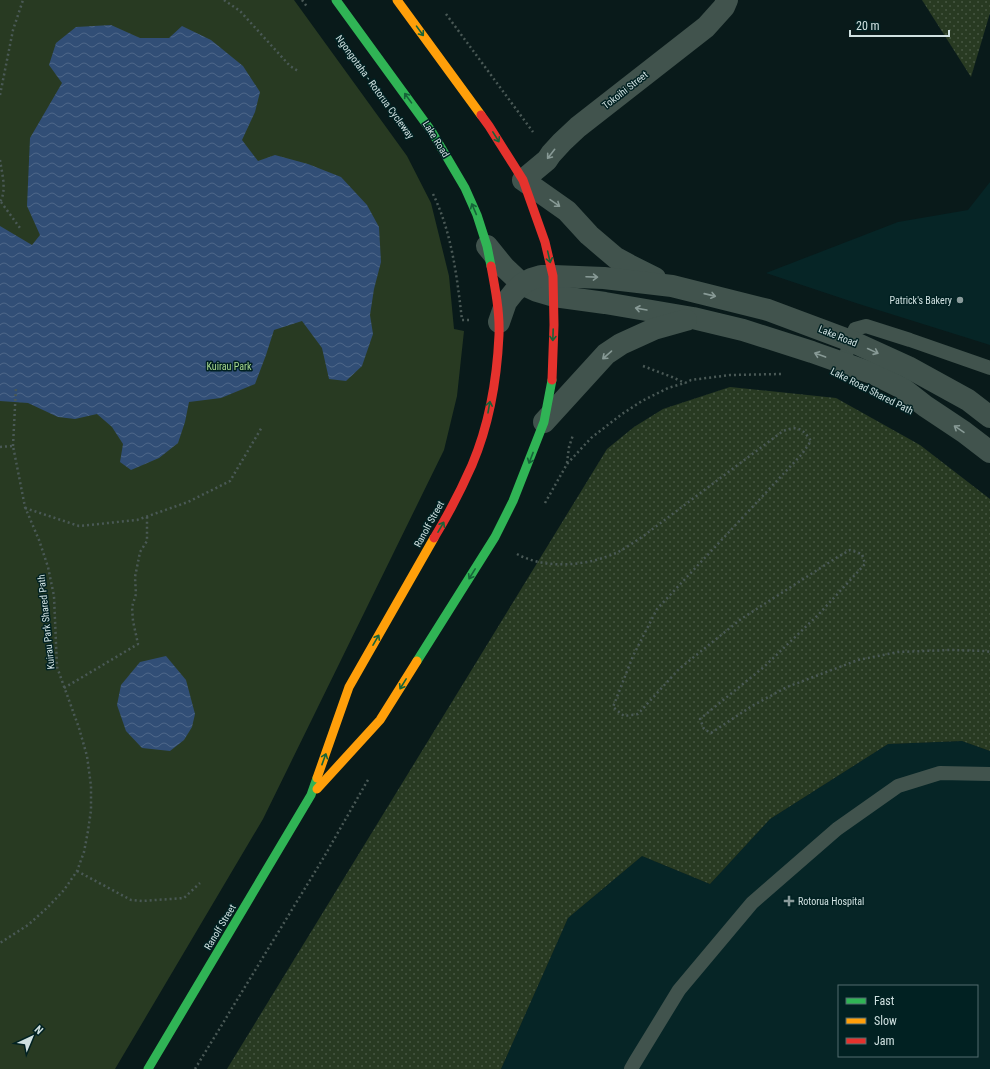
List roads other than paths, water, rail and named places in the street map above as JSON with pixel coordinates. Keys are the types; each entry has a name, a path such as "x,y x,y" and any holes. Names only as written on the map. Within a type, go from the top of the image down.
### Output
{"main road":[{"name":"Lake Road","path":"336,0 432,132 465,188 477,215 487,246"},
{"name":"Lake Road","path":"397,0 489,126 523,180 545,242 553,286"},
{"name":"Ranolf Street","path":"148,1069 311,795 349,687 445,520 472,465 487,420 495,376 499,334 494,281 487,246"},
{"name":"Ranolf Street","path":"311,795 380,720 495,537 513,502 544,422 552,379 553,286"}],"street":[{"name":"Tokoihi Street","path":"523,180 547,160 562,142 578,127 706,27 724,7 727,0"},
{"name":"Lake Road","path":"523,180 567,211 589,235 616,258 672,286"},
{"name":"Lake Road","path":"487,246 504,267 522,284"},
{"name":"Lake Road","path":"499,322 506,302 514,292 522,284 541,276 553,286 605,303 693,318 743,330 874,374 902,388 990,452"},
{"name":"Lake Road","path":"553,286 604,278 672,286 768,310 851,341 908,367 968,400 990,418"},
{"name":"Lake Road","path":"544,422 606,354 620,344 654,328 693,318"}],"lane":[{"path":"842,363 855,329 866,326 990,368"},
{"path":"631,1069 679,990 752,902 837,829 898,786 940,773 990,774"}],"water":[{"path":"111,25 140,38 169,38 182,26 211,40 243,66 260,92 255,112 242,140 258,161 275,155 308,164 341,177 367,205 379,227 381,262 374,289 370,315 373,334 362,366 346,381 329,379 322,348 302,321 274,330 255,384 221,398 189,402 185,422 178,443 159,458 131,470 120,462 123,444 112,427 97,414 75,419 58,417 28,403 0,401 0,226 32,245 40,235 27,206 30,138 62,83 49,65 56,43 76,27"},
{"path":"166,656 186,680 195,714 192,727 184,740 170,751 142,748 126,731 117,705 121,685 140,662"}],"place":[{"name":"Patrick's Bakery","path":"960,300"},
{"name":"Rotorua Hospital","path":"789,901"}],"park label":[{"name":"Kuirau Park","path":"229,366"}]}
